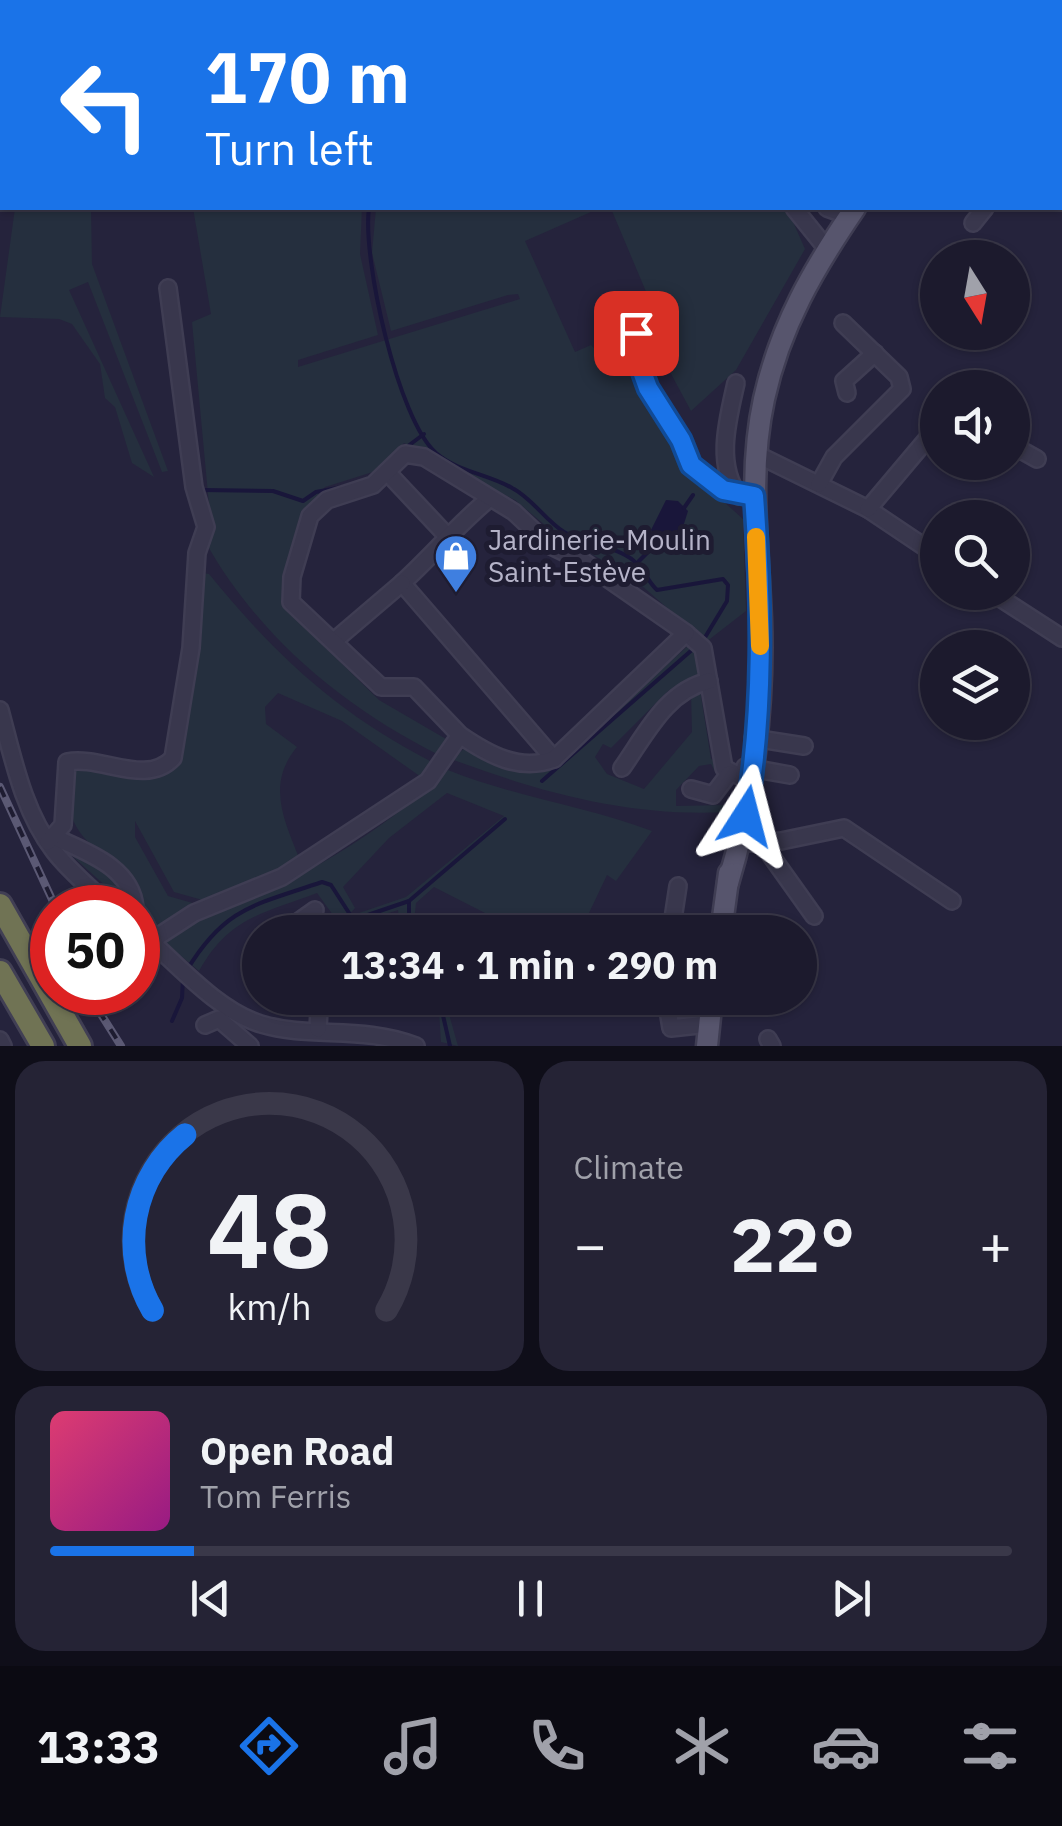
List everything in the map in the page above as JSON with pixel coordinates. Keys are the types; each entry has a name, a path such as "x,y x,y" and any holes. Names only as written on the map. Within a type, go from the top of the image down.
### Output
{"highway":[{"path":"0,905 80,1046"},
{"path":"0,972 43,1046"}],"main road":[{"path":"723,915 743,772 753,738 761,623 746,496 764,397 785,326 852,212"},
{"path":"707,1046 709,1015"}],"street":[{"path":"796,210 828,249"},
{"path":"973,223 983,210"},
{"path":"51,839 61,832 67,762 149,770 165,767 174,758 191,648 197,553 206,527 194,488 168,288"},
{"path":"819,484 834,457 902,389 899,377 843,323"},
{"path":"637,349 648,388 681,440 691,465 723,490 746,496"},
{"path":"848,394 844,381 875,354"},
{"path":"736,383 725,460 730,484 746,496"},
{"path":"868,508 920,447"},
{"path":"694,640 554,759 538,765 521,764 487,752 460,735 414,687 381,688 291,602 292,577 310,516 327,500 373,486 404,454 424,457 514,512 549,545 584,562 694,640 709,681 721,759 743,772 790,775"},
{"path":"756,454 868,508 920,544"},
{"path":"1030,455 1037,459"},
{"path":"386,472 449,538"},
{"path":"334,642 449,538 456,525 490,498"},
{"path":"402,583 554,759"},
{"path":"1019,610 1062,638"},
{"path":"622,768 671,700 683,689 709,681"},
{"path":"0,710 22,789 51,839 91,885"},
{"path":"160,935 194,913 282,877 428,781 460,735"},
{"path":"753,738 804,746"},
{"path":"691,788 714,796 743,772"},
{"path":"64,808 88,852"},
{"path":"736,844 844,828 952,901"},
{"path":"51,839 110,864 127,885"},
{"path":"762,843 813,915"},
{"path":"674,915 678,886"},
{"path":"308,915 315,910"},
{"path":"160,948 202,985 258,1023 318,1029 338,1038 416,1046"},
{"path":"318,1015 318,1029"},
{"path":"669,1015 675,1046"},
{"path":"205,1026 219,1019 250,1046"},
{"path":"671,1028 708,1024"}],"shaded area":[{"path":"15,210 91,210 92,264 168,471 162,472 88,282 69,290 154,477 132,463 115,407 105,398 100,364 72,324 59,319 0,317"},
{"path":"193,210 362,210 360,254 378,335 298,360 298,367 520,299 518,294 508,295 391,331 372,253 376,210 595,210 525,241 575,352 591,345 596,350 616,341 684,466 743,519 746,611 706,642 633,578 552,531 515,500 404,443 376,471 325,487 304,511 284,574 286,609 379,700 446,739 439,755 404,736 337,692 278,639 227,577 206,543 211,526 192,322 211,314"},
{"path":"788,210 805,249 736,370 691,411 655,344 666,339 612,211"},
{"path":"666,500 678,501 688,511 679,540 658,543 651,530"},
{"path":"203,573 209,574 284,657 337,703 432,762 421,777 342,721 278,693 265,707 266,724 297,747 282,775 280,788 284,816 300,860 206,901 174,892 135,821 135,837 168,896 196,904 160,928 160,885 132,885 121,869 87,841 77,828 69,805 74,763 167,771"},
{"path":"689,645 700,656 701,673 668,691 611,748 603,744 595,757 607,774 644,789 692,732 691,694 700,690 711,759 716,761 720,781 711,764 699,766 676,790 676,806 727,805 728,812 656,811 587,800 451,759 464,749 528,769 552,767"},
{"path":"448,770 652,831 616,881 607,875 588,915 489,915 434,887 416,903 415,915 399,915 398,910 359,915 406,897 504,816 447,793 389,838 343,887 355,908 349,915 333,915 317,893 259,915 242,915 242,924 222,939 199,971 162,940 326,861 391,818"},
{"path":"60,845 77,851 123,885 105,885"},
{"path":"439,1015 449,1015 458,1046 441,1042"}],"waterway":[{"path":"369,210 371,263 396,374 422,435 436,453 519,492 564,532 626,556 657,590 723,579 728,585 727,601 704,639"},
{"path":"404,449 424,434"},
{"path":"203,490 273,491 303,501 316,492 348,486"},
{"path":"684,508 693,495"},
{"path":"639,561 660,540"},
{"path":"542,781 693,649"},
{"path":"409,915 409,901 505,819"},
{"path":"187,970 215,933 244,911 322,882 331,885 351,916 359,918 409,901"},
{"path":"172,1021 182,998 183,978"},
{"path":"443,1015 450,1046"}],"railway":[{"path":"0,787 45,885"},
{"path":"101,1015 121,1046"}],"slow traffic":[{"path":"756,537 760,646"}],"place":[{"name":"Jardinerie-Moulin Saint-Estève","path":"456,594"}],"route":[{"path":"636,333 631,341 648,388 681,440 691,465 723,490 738,496 754,496 760,678 753,738 754,769 746,816"}]}
